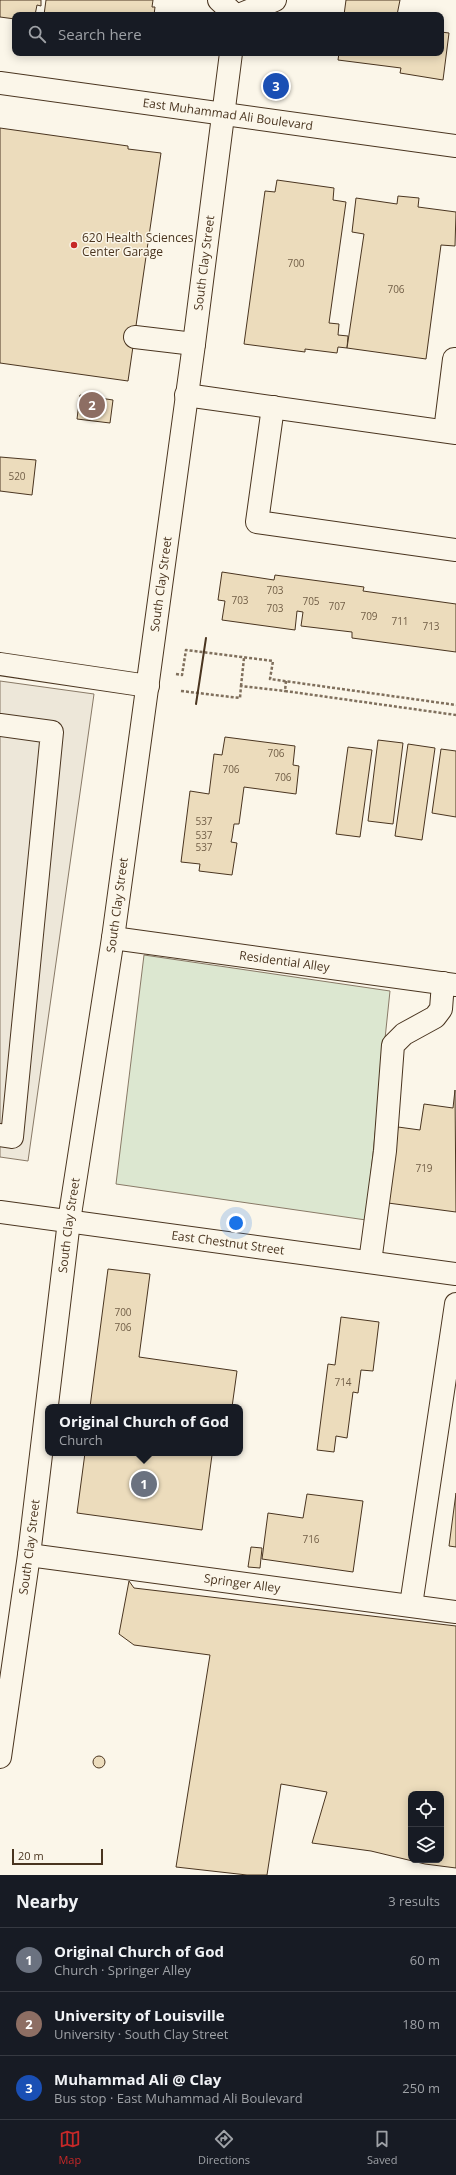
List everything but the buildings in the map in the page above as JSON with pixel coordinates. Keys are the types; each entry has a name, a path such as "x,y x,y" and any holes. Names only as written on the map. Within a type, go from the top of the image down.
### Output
{"street":[{"path":"219,0 232,12"},
{"path":"246,12 275,0"},
{"name":"South Clay Street","path":"47,1404 69,1221 113,938 148,686 231,56"},
{"name":"East Muhammad Ali Boulevard","path":"0,83 456,146"},
{"path":"135,337 194,344"},
{"path":"186,395 450,432 454,359 456,359"},
{"path":"273,407 257,522 456,550"},
{"path":"0,664 148,686"},
{"path":"0,725 52,732 12,1137 0,1135"},
{"name":"Residential Alley","path":"113,938 450,984"},
{"path":"370,1262 385,1152 393,1045 404,1034 435,1017 441,1009 450,984"},
{"name":"East Chestnut Street","path":"0,1212 456,1274"},
{"path":"411,1606 456,1304"},
{"name":"South Clay Street","path":"0,1757 29,1555 45,1421"},
{"name":"Springer Alley","path":"29,1555 456,1612"}],"path":[{"path":"203,653 273,661 270,679 456,705"},
{"path":"181,691 240,698 244,658"},
{"path":"285,691 286,681"},
{"path":"242,686 456,715"}],"green space":[{"path":"144,955 390,991 366,1220 116,1184"}],"shaded area":[{"path":"0,681 94,694 28,1161 0,1157"}],"wall":[{"path":"196,704 206,638"}],"place":[{"name":"Muhammad Ali @ Clay","path":"276,86"},
{"name":"620 Health Sciences Center Garage","path":"74,245"},
{"name":"University of Louisville","path":"92,405"},
{"name":"Original Church of God","path":"144,1484"}]}
